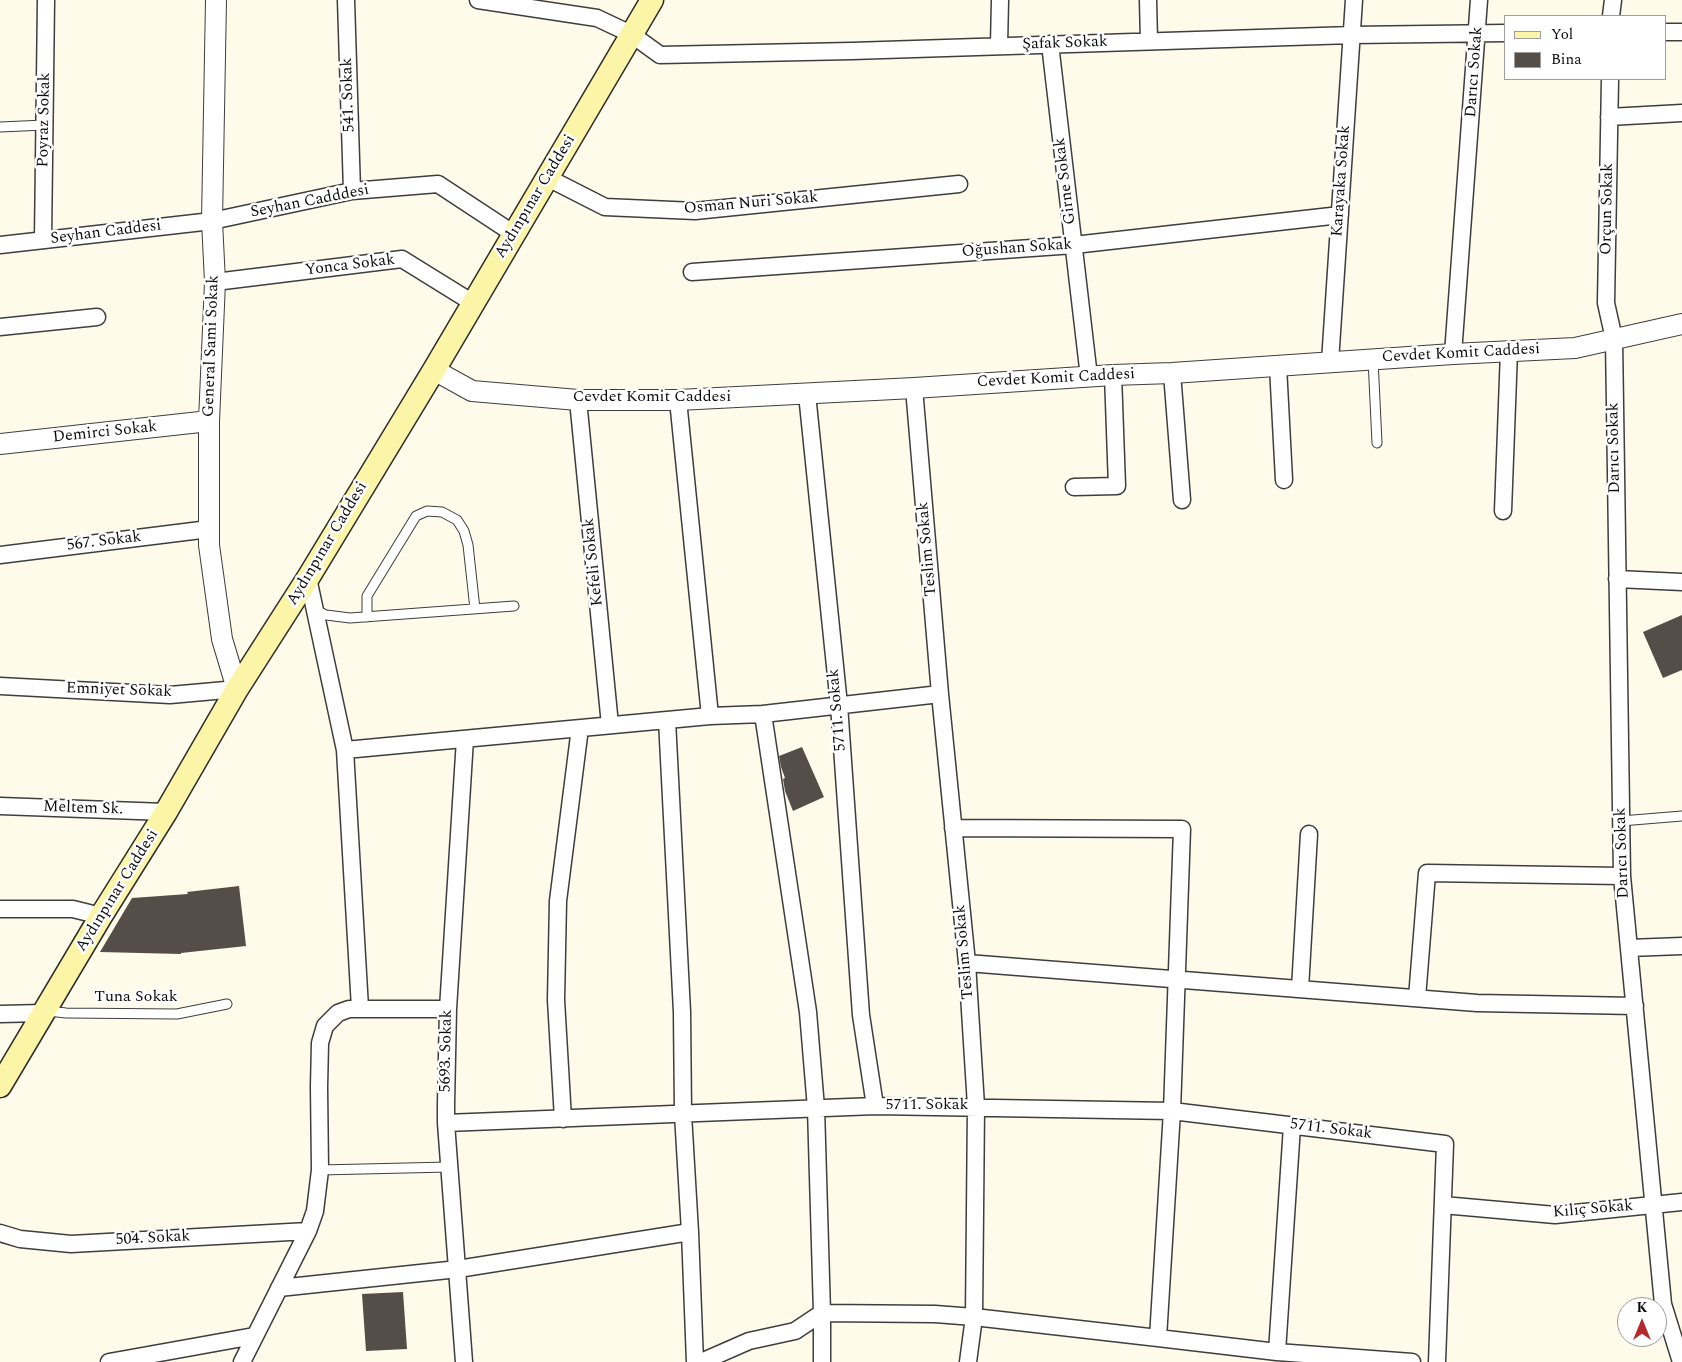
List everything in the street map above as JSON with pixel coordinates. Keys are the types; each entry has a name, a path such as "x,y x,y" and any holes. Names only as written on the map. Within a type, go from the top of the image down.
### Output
{"main road":[{"name":"Aydınpınar Caddesi","path":"0,1086 101,916 166,812 237,689 308,578 434,370 652,0"}],"street":[{"name":"Poyraz Sokak","path":"43,240 46,0"},
{"name":"General Sami Sokak","path":"216,0 212,221 215,282 209,421 209,545 222,640 237,689"},
{"name":"541. Sokak","path":"346,0 352,191"},
{"name":"Şafak Sokak","path":"478,0 598,18 631,34 660,55 1352,35 1504,33"},
{"path":"999,46 1000,0"},
{"path":"1148,0 1149,41"},
{"name":"Karayaka Sokak","path":"1330,362 1354,0"},
{"name":"Darıcı Sokak","path":"1453,354 1480,0"},
{"path":"1612,15 1613,0"},
{"path":"1667,32 1682,32"},
{"name":"Girne Sokak","path":"1050,44 1089,377"},
{"name":"Orçun Sokak","path":"1610,80 1606,303 1614,339"},
{"path":"1609,117 1682,113"},
{"name":"Osman Nuri Sokak","path":"548,178 605,207 695,211 959,184"},
{"name":"Seyhan Cadddesi","path":"212,221 352,191 438,184 514,234"},
{"name":"Oğushan Sokak","path":"692,272 1074,245 1340,215"},
{"name":"Seyhan Caddesi","path":"0,245 212,221"},
{"name":"Yonca Sokak","path":"215,282 402,259 473,303"},
{"path":"0,327 97,318"},
{"name":"Cevdet Komit Caddesi","path":"434,370 472,391 578,400 678,400 914,388 1575,348 1682,324"},
{"name":"Darıcı Sokak","path":"1614,339 1622,876 1663,1304 1680,1362"},
{"path":"1502,511 1509,351"},
{"path":"1278,366 1284,480"},
{"path":"1172,373 1182,500"},
{"path":"1074,487 1117,486 1113,375"},
{"name":"Teslim Sokak","path":"914,388 940,694 968,962 976,1106 974,1317 968,1362"},
{"name":"5711. Sokak","path":"807,394 839,705 862,1015 875,1106 976,1106 1172,1111 1445,1144 1437,1362"},
{"name":"Kefeli Sokak","path":"578,400 610,725"},
{"path":"678,400 710,716"},
{"name":"Demirci Sokak","path":"0,444 209,421"},
{"name":"567. Sokak","path":"0,555 209,529"},
{"path":"308,578 345,750 360,1008"},
{"path":"1618,579 1682,582"},
{"name":"Emniyet Sokak","path":"0,686 170,694 237,689"},
{"path":"345,750 710,716 763,714 940,694"},
{"path":"763,714 808,1012 816,1108 822,1362"},
{"path":"667,720 682,1012 683,1114 695,1362"},
{"path":"563,1119 556,1000 558,902 580,728"},
{"name":"5693. Sokak","path":"464,1362 446,1123 448,1009 465,739"},
{"name":"Meltem Sk.","path":"0,806 166,812"},
{"path":"953,828 1182,829 1172,1111 1158,1338"},
{"path":"1300,990 1308,834"},
{"path":"1417,998 1427,873 1622,876"},
{"path":"0,909 72,908 101,916"},
{"path":"1629,948 1682,946"},
{"path":"968,962 1477,1003 1635,1006"},
{"path":"242,1362 308,1231 315,1211 320,1170 320,1044 324,1026 338,1013 360,1008 448,1009"},
{"path":"0,1014 44,1012"},
{"path":"446,1123 875,1106"},
{"path":"1277,1352 1292,1126"},
{"name":"Kılıç Sokak","path":"1443,1205 1555,1216 1682,1202"},
{"name":"504. Sokak","path":"0,1233 20,1239 71,1244 308,1231"},
{"path":"279,1288 458,1269 690,1232"},
{"path":"701,1362 750,1341 795,1331 822,1313 935,1314 974,1317 1277,1352 1412,1362"},
{"path":"109,1362 254,1336"}],"lane":[{"path":"0,127 45,125"},
{"path":"1373,359 1377,444"},
{"path":"367,617 367,596 416,516 427,511 442,512 458,520 464,531 468,545 475,609"},
{"path":"315,610 326,615 350,618 514,606"},
{"path":"1621,821 1682,816"},
{"name":"Tuna Sokak","path":"44,1012 177,1014 227,1004"},
{"path":"320,1170 449,1167"}],"building":[{"path":"1682,615 1682,670 1663,678 1643,632"},
{"path":"802,747 824,797 793,811 785,791 783,779 785,778 779,756"},
{"path":"239,886 246,946 181,954 100,952 132,898 188,894 187,892"},
{"path":"403,1292 407,1349 366,1351 362,1294"}]}
